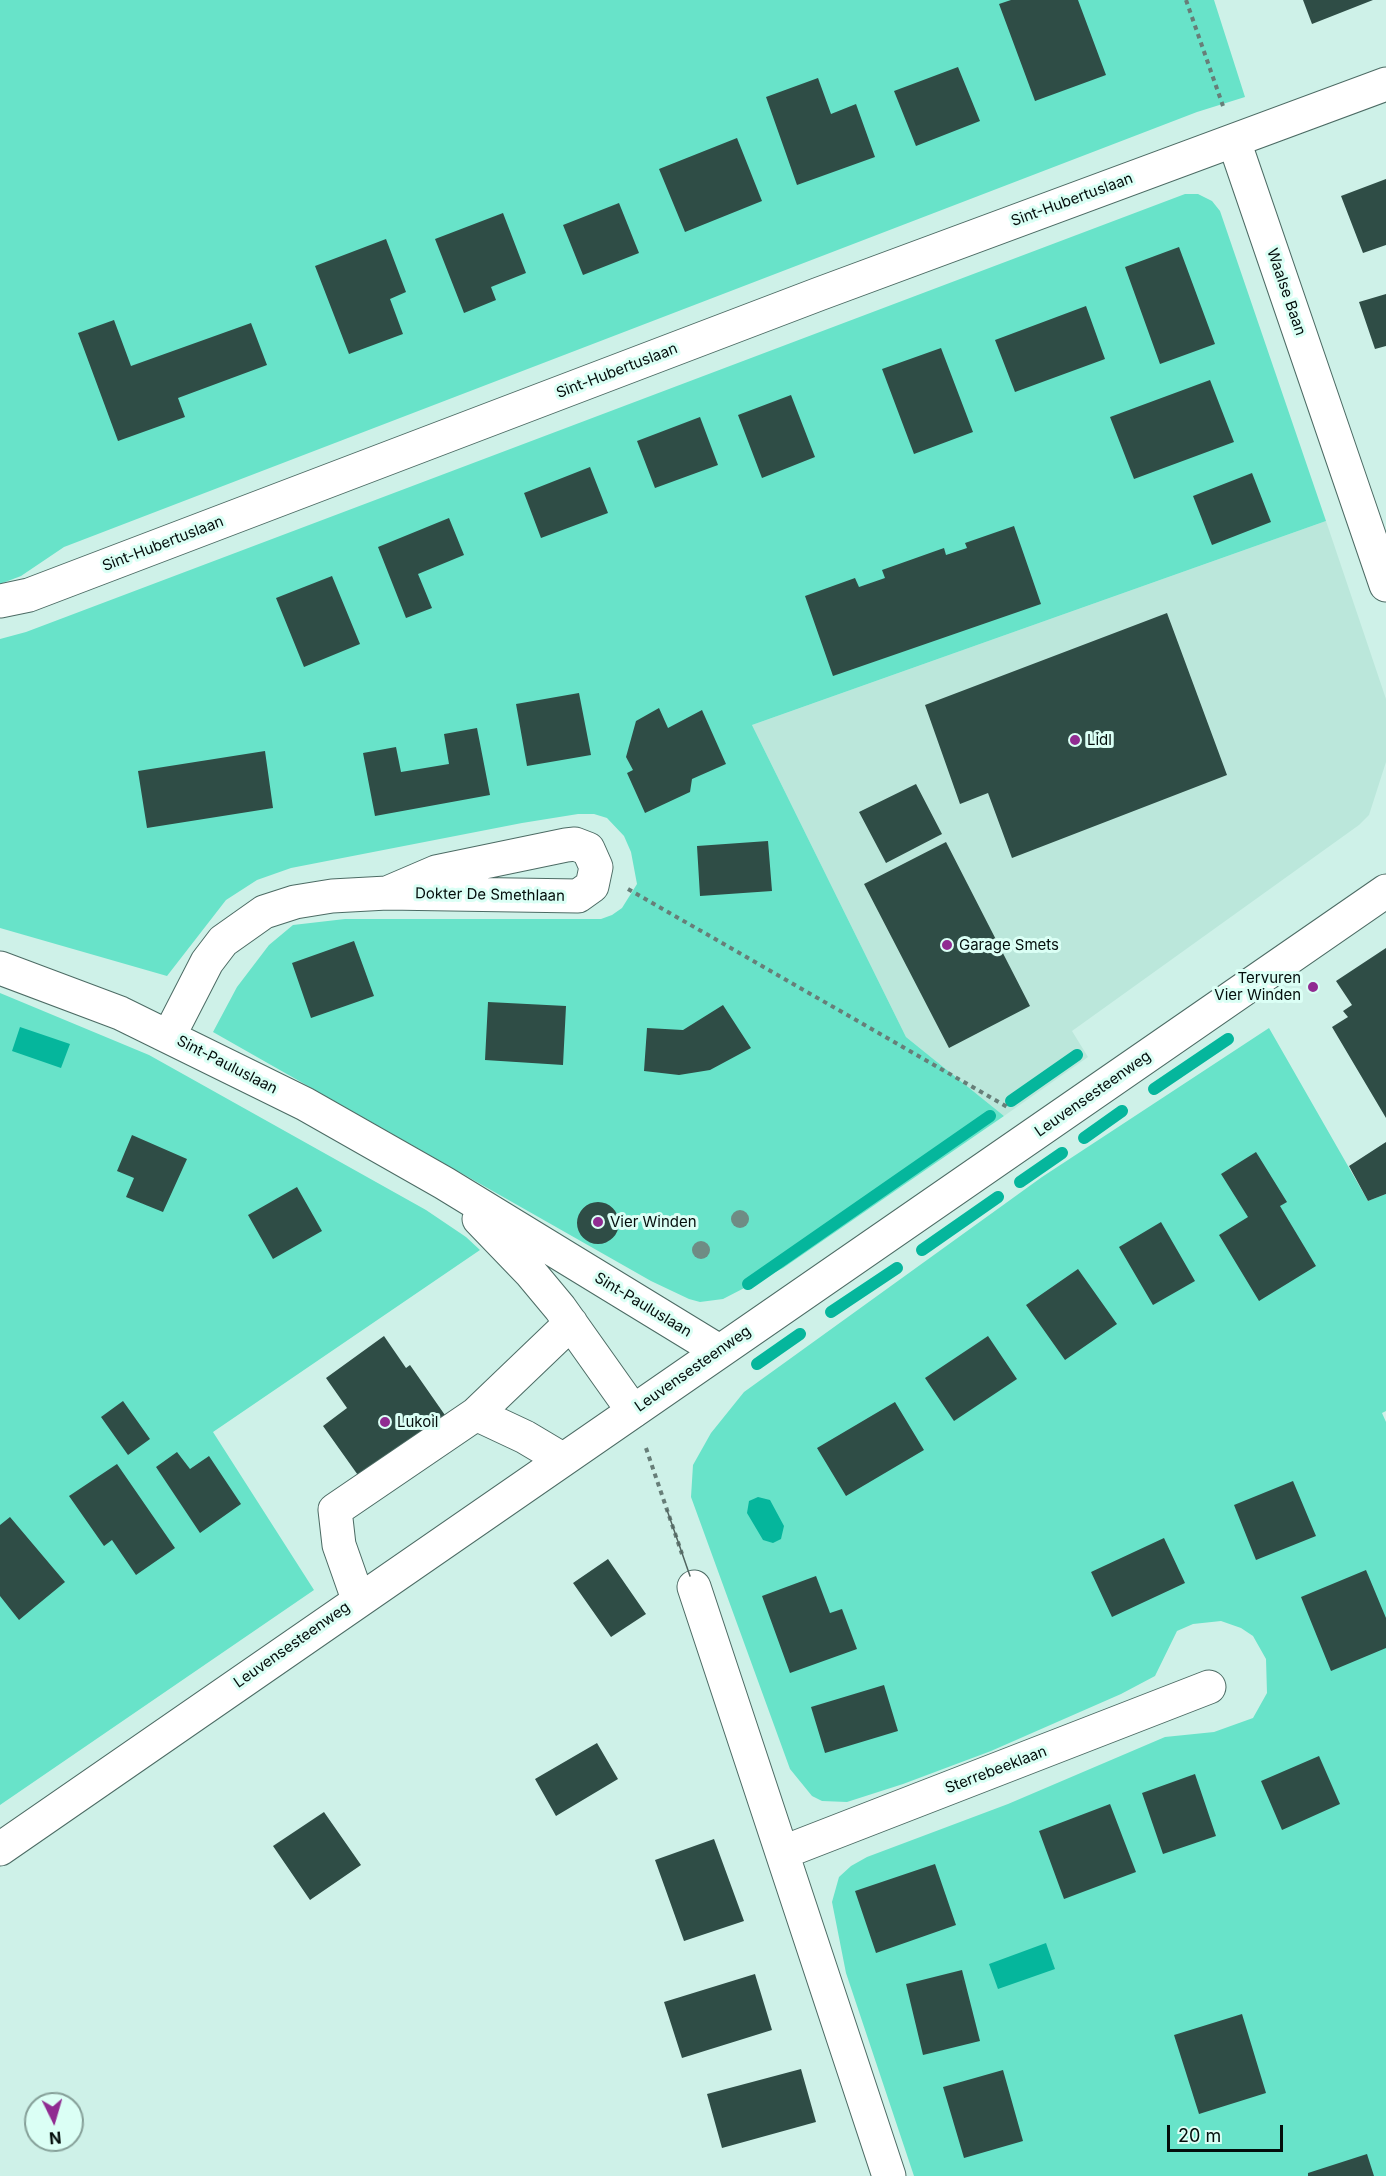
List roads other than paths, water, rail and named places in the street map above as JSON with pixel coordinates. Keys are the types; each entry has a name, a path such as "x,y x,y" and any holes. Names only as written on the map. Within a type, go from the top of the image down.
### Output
{"street":[{"name":"Sint-Hubertuslaan","path":"0,602 29,595 819,294 1386,84"},
{"name":"Waalse Baan","path":"1234,141 1386,585"},
{"name":"Dokter De Smethlaan","path":"169,1036 207,962 223,941 241,926 264,912 295,902 387,893 578,896 592,886 595,871 594,857 588,849 575,844 566,845 436,872 387,893"},
{"name":"Leuvensesteenweg","path":"0,1849 358,1599 1386,891"},
{"name":"Sint-Pauluslaan","path":"0,968 120,1013 305,1104 444,1183 719,1351"},
{"name":"Sint-Pauluslaan","path":"444,1183 530,1272 571,1323 633,1411"},
{"path":"358,1599 339,1545 335,1510 476,1414 571,1323"},
{"path":"476,1414 525,1437 562,1459"},
{"path":"694,1587 784,1852 889,2176"},
{"name":"Sterrebeeklaan","path":"784,1852 1209,1687"}],"waterway":[{"path":"1154,1089 1228,1039"},
{"path":"1011,1101 1077,1055"},
{"path":"1084,1138 1122,1111"},
{"path":"748,1284 990,1116"},
{"path":"1020,1182 1062,1153"},
{"path":"922,1250 998,1197"},
{"path":"831,1312 897,1268"},
{"path":"757,1364 800,1334"}],"tram line":[{"path":"667,1510 690,1576"}],"place":[{"name":"Lidl","path":"1075,740"},
{"name":"Garage Smets","path":"947,945"},
{"name":"Tervuren Vier Winden","path":"1313,987"},
{"name":"Vier Winden","path":"598,1222"},
{"name":"Lukoil","path":"385,1422"}]}
